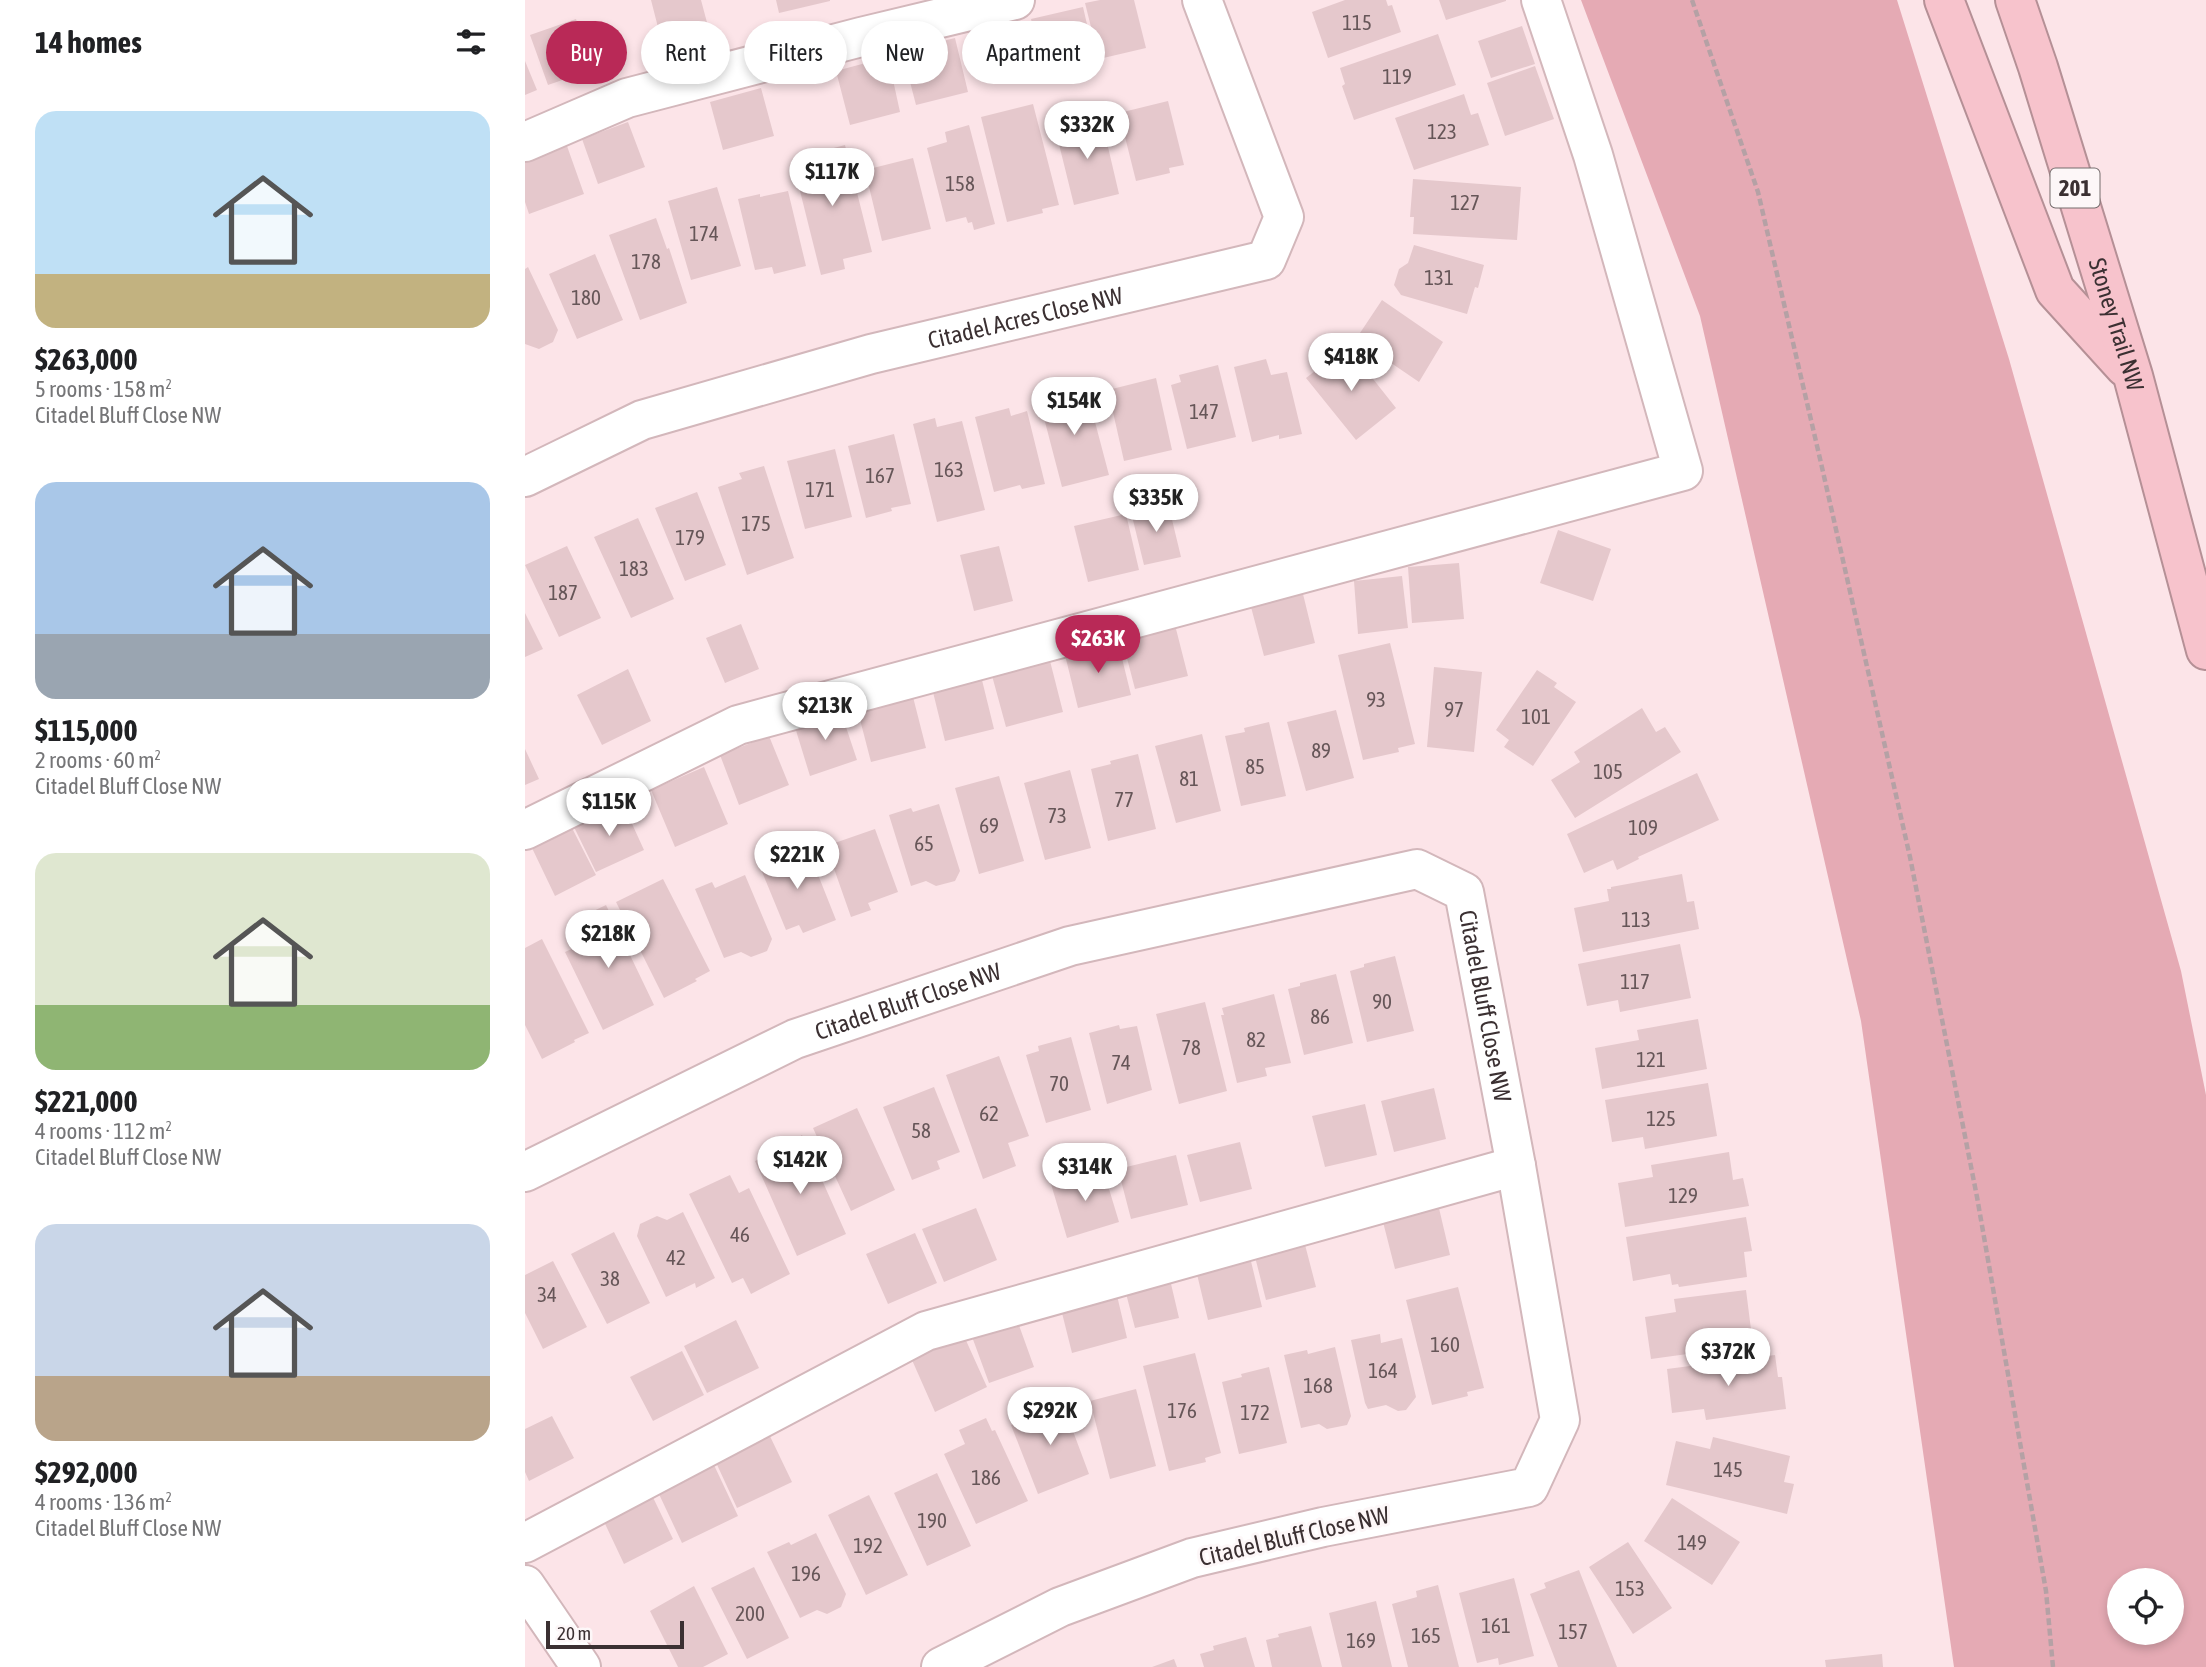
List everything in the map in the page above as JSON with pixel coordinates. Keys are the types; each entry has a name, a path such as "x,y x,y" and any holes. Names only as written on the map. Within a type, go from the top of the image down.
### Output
{"highway":[{"path":"1944,0 2055,290 2133,376"},
{"name":"Stoney Trail NW","path":"2015,0 2133,376 2206,650"}],"street":[{"path":"525,142 627,98 1015,0"},
{"name":"Citadel Acres Close NW","path":"525,477 642,420 871,354 1266,260 1284,217 1202,0"},
{"path":"525,830 739,725 1683,471 1593,155 1541,0"},
{"name":"Citadel Bluff Close NW","path":"525,1172 795,1039 1070,946 1417,869 1464,892 1516,1166 1560,1420 1529,1487 1323,1527 1192,1558 1060,1606 941,1667"},
{"path":"525,1543 926,1331 1516,1166"},
{"path":"525,1585 580,1667"}],"path":[{"path":"1692,0 1758,192 1910,857 1979,1210 2046,1591 2053,1667"}],"shaded area":[{"path":"1581,0 1897,0 2009,359 2181,971 2206,1095 2206,1667 1954,1667 1861,1021 1700,316"}],"building":[{"path":"651,0 701,0 707,21 656,21"},
{"path":"776,0 830,0 830,1 779,13"},
{"path":"1134,0 1146,48 1105,58 1105,21 1090,21 1085,3"},
{"path":"1345,0 1386,0 1388,6 1392,5 1401,32 1328,58 1312,12"},
{"path":"1439,0 1506,0 1506,1 1446,20"},
{"path":"1083,7 1086,21 1031,21"},
{"path":"1522,26 1535,64 1491,78 1478,41"},
{"path":"546,29 546,79 530,35"},
{"path":"1438,34 1456,85 1354,120 1342,86 1345,84 1340,68"},
{"path":"955,38 962,67 962,84 966,84 968,92 916,105 911,84 948,84 948,40"},
{"path":"525,61 537,90 525,95"},
{"path":"861,64 861,84 894,84 900,112 850,125 839,84 847,84 847,68"},
{"path":"1535,66 1554,119 1505,136 1487,83"},
{"path":"761,88 774,136 723,150 710,102"},
{"path":"1464,94 1471,115 1478,113 1489,145 1414,170 1395,118"},
{"path":"1168,101 1184,165 1169,168 1170,173 1136,181 1119,113"},
{"path":"1033,104 1059,205 1042,209 1043,213 1007,222 981,117"},
{"path":"1101,117 1119,194 1074,205 1055,128"},
{"path":"628,122 645,167 598,184 582,139"},
{"path":"969,125 995,224 974,230 972,222 968,223 966,217 946,222 927,148 947,142 945,132"},
{"path":"845,145 872,252 843,259 845,269 821,275 792,159"},
{"path":"567,146 584,194 529,214 525,202 525,161"},
{"path":"913,158 931,229 882,241 865,170"},
{"path":"1413,179 1521,187 1517,240 1413,234 1414,217 1410,217"},
{"path":"717,187 741,266 691,280 668,201"},
{"path":"788,191 806,266 774,274 772,267 755,270 738,199"},
{"path":"656,218 687,303 640,320 609,235"},
{"path":"1414,245 1484,265 1467,314 1401,295 1394,285 1399,269 1408,263"},
{"path":"595,254 623,320 577,339 549,274"},
{"path":"528,267 558,330 553,342 539,349 525,344 525,269"},
{"path":"1382,300 1443,342 1419,382 1356,339"},
{"path":"1347,346 1396,408 1356,440 1306,378"},
{"path":"1266,359 1271,375 1287,372 1302,434 1279,439 1279,435 1252,442 1234,367"},
{"path":"1218,365 1236,437 1187,449 1171,385 1181,382 1179,375"},
{"path":"1156,378 1172,450 1124,461 1108,390"},
{"path":"1086,388 1109,475 1062,487 1039,399"},
{"path":"1009,408 1011,416 1027,411 1045,484 1022,489 1020,485 994,492 975,417"},
{"path":"935,418 937,427 962,421 985,510 937,522 913,424"},
{"path":"894,434 911,504 891,508 892,511 866,518 848,446"},
{"path":"835,449 852,517 805,529 787,461"},
{"path":"764,466 794,558 747,575 718,487 742,479 739,473"},
{"path":"697,492 726,565 685,581 655,508"},
{"path":"1168,503 1181,557 1144,565 1131,512"},
{"path":"1126,514 1139,570 1088,582 1074,526"},
{"path":"638,518 674,599 631,618 594,537"},
{"path":"1558,530 1611,549 1593,601 1540,583"},
{"path":"567,546 601,618 559,637 525,565"},
{"path":"999,546 1013,601 974,611 960,555"},
{"path":"1459,563 1464,619 1412,623 1408,567"},
{"path":"1402,576 1408,628 1358,634 1354,581"},
{"path":"1303,594 1315,643 1264,656 1251,607"},
{"path":"525,613 543,649 525,657"},
{"path":"741,624 759,669 725,683 706,638"},
{"path":"1175,625 1188,676 1135,689 1122,639"},
{"path":"1118,642 1131,695 1078,708 1065,655"},
{"path":"1390,643 1415,744 1398,748 1399,752 1363,760 1338,655"},
{"path":"1049,657 1063,712 1006,727 991,672"},
{"path":"1434,667 1482,672 1474,752 1427,747"},
{"path":"628,669 651,721 602,745 577,695"},
{"path":"1537,670 1557,683 1554,687 1576,702 1533,766 1504,747 1509,740 1496,730"},
{"path":"981,676 994,729 945,741 932,688"},
{"path":"912,693 926,748 871,762 857,708"},
{"path":"1642,708 1656,732 1665,727 1681,752 1575,818 1551,780 1580,762 1574,752"},
{"path":"840,709 857,760 810,776 794,724"},
{"path":"1336,710 1354,778 1306,791 1287,722"},
{"path":"1269,722 1286,796 1241,806 1225,736 1245,732 1244,728"},
{"path":"1202,734 1221,811 1176,823 1155,746"},
{"path":"769,736 789,785 739,805 720,755"},
{"path":"525,749 539,779 525,785"},
{"path":"1138,754 1156,829 1108,841 1091,769"},
{"path":"704,767 728,824 675,847 651,790"},
{"path":"1070,770 1091,848 1045,860 1024,783"},
{"path":"1697,773 1719,820 1638,857 1639,859 1617,870 1613,860 1584,873 1567,834"},
{"path":"999,776 1024,861 979,874 955,788"},
{"path":"623,804 644,850 596,872 574,827"},
{"path":"939,804 960,871 955,881 936,886 926,881 911,886 889,815 911,808 913,812"},
{"path":"572,828 596,875 555,896 532,848"},
{"path":"875,829 898,892 868,903 871,910 851,917 826,846"},
{"path":"807,847 836,920 803,933 799,925 786,930 758,862 781,853 782,858"},
{"path":"1682,874 1687,902 1694,901 1699,929 1583,952 1574,908 1609,901 1607,889 1611,887"},
{"path":"745,875 772,939 767,951 751,957 741,952 724,958 695,889 712,882 715,888"},
{"path":"663,879 710,971 664,998 616,902"},
{"path":"606,905 654,1005 603,1030 565,952 585,943 575,920"},
{"path":"542,939 589,1033 542,1059 525,1025 525,948"},
{"path":"1680,944 1691,998 1620,1012 1618,1000 1587,1006 1578,964"},
{"path":"1395,956 1414,1031 1367,1042 1350,971 1364,967 1364,964"},
{"path":"1336,974 1353,1043 1304,1055 1288,989 1300,986 1300,983"},
{"path":"1274,994 1291,1063 1265,1068 1267,1076 1237,1083 1221,1015 1224,1015 1222,1008"},
{"path":"1205,1002 1227,1091 1179,1104 1156,1014"},
{"path":"1698,1019 1707,1069 1602,1089 1595,1048 1639,1040 1637,1030"},
{"path":"1119,1025 1120,1029 1137,1026 1152,1090 1107,1104 1089,1033"},
{"path":"1071,1037 1091,1110 1046,1123 1026,1055 1039,1051 1038,1046"},
{"path":"999,1056 1029,1136 1008,1143 1016,1166 983,1179 946,1075"},
{"path":"1708,1083 1717,1136 1645,1149 1643,1137 1612,1142 1605,1100"},
{"path":"934,1087 960,1152 937,1161 940,1169 912,1180 883,1107"},
{"path":"1434,1088 1446,1139 1394,1152 1381,1101"},
{"path":"1365,1104 1377,1155 1325,1167 1312,1116"},
{"path":"857,1108 895,1190 851,1211 813,1128"},
{"path":"802,1135 846,1234 797,1256 755,1161 770,1154 769,1150"},
{"path":"1240,1142 1252,1189 1200,1202 1187,1155"},
{"path":"1729,1152 1733,1180 1743,1178 1749,1206 1625,1227 1618,1183 1653,1177 1651,1165"},
{"path":"1176,1155 1188,1205 1131,1219 1118,1169"},
{"path":"1103,1169 1119,1222 1067,1238 1051,1184"},
{"path":"730,1175 739,1193 749,1188 790,1274 751,1294 743,1278 732,1283 689,1194"},
{"path":"1438,1204 1450,1255 1395,1269 1382,1218"},
{"path":"976,1208 997,1260 944,1282 922,1229"},
{"path":"683,1212 715,1278 696,1288 695,1283 666,1297 637,1236 640,1224 657,1216 667,1220"},
{"path":"1746,1217 1752,1251 1744,1252 1747,1277 1679,1287 1678,1284 1672,1285 1670,1274 1633,1281 1626,1237"},
{"path":"614,1232 650,1303 607,1324 571,1254"},
{"path":"915,1233 937,1283 888,1304 866,1254"},
{"path":"1303,1237 1316,1287 1266,1300 1253,1249"},
{"path":"1249,1253 1262,1307 1208,1320 1195,1266"},
{"path":"553,1261 587,1327 543,1349 525,1313 525,1275"},
{"path":"1168,1271 1179,1318 1135,1328 1123,1282"},
{"path":"1115,1287 1127,1338 1072,1353 1059,1301"},
{"path":"1458,1287 1484,1388 1467,1392 1468,1396 1432,1405 1406,1300"},
{"path":"1746,1290 1753,1345 1651,1359 1645,1317 1676,1312 1674,1299"},
{"path":"1016,1317 1034,1367 989,1383 971,1334"},
{"path":"736,1320 759,1368 707,1393 684,1346"},
{"path":"1380,1334 1381,1343 1402,1338 1416,1397 1406,1410 1398,1411 1386,1405 1368,1409 1365,1403 1351,1340"},
{"path":"964,1336 987,1387 935,1412 912,1360"},
{"path":"1335,1347 1351,1416 1347,1425 1327,1429 1319,1424 1301,1428 1284,1355 1307,1350 1308,1354"},
{"path":"682,1351 704,1395 653,1421 630,1377"},
{"path":"1195,1353 1221,1453 1205,1458 1206,1462 1169,1471 1143,1366"},
{"path":"1775,1355 1778,1377 1782,1377 1786,1409 1706,1420 1704,1409 1672,1413 1667,1369"},
{"path":"1269,1367 1287,1443 1239,1454 1222,1382"},
{"path":"1136,1389 1156,1466 1110,1479 1090,1401"},
{"path":"1061,1399 1089,1474 1038,1494 1011,1425 1032,1417 1030,1411"},
{"path":"552,1416 574,1458 529,1481 525,1472 525,1429"},
{"path":"986,1418 992,1431 995,1430 1028,1501 976,1524 944,1454 965,1444 959,1430"},
{"path":"767,1430 792,1482 737,1508 713,1456"},
{"path":"1713,1437 1790,1456 1784,1482 1794,1484 1787,1514 1666,1485 1676,1441 1710,1449"},
{"path":"714,1465 738,1516 682,1543 658,1492"},
{"path":"937,1473 971,1546 927,1566 894,1493"},
{"path":"648,1487 673,1539 624,1564 599,1511"},
{"path":"869,1495 908,1575 866,1595 828,1515"},
{"path":"1672,1498 1740,1542 1712,1585 1644,1541"},
{"path":"816,1533 846,1594 841,1607 827,1614 817,1610 800,1618 767,1552 789,1542 791,1545"},
{"path":"1628,1542 1672,1608 1633,1634 1589,1567"},
{"path":"754,1567 789,1638 747,1659 711,1588"},
{"path":"1579,1570 1617,1667 1558,1667 1530,1594 1546,1588 1544,1583"},
{"path":"1514,1578 1534,1656 1499,1665 1498,1658 1477,1663 1459,1593"},
{"path":"1438,1585 1459,1667 1408,1667 1392,1604 1417,1597 1416,1591"},
{"path":"694,1586 728,1654 703,1667 678,1667 650,1611"},
{"path":"1376,1601 1392,1667 1342,1667 1329,1613"},
{"path":"1311,1626 1322,1667 1272,1667 1266,1640 1279,1637 1278,1634"},
{"path":"1246,1637 1255,1667 1204,1667 1200,1654 1214,1650 1213,1646"},
{"path":"1882,1654 1883,1667 1826,1667 1825,1660"},
{"path":"1174,1659 1177,1667 1152,1667"}]}
